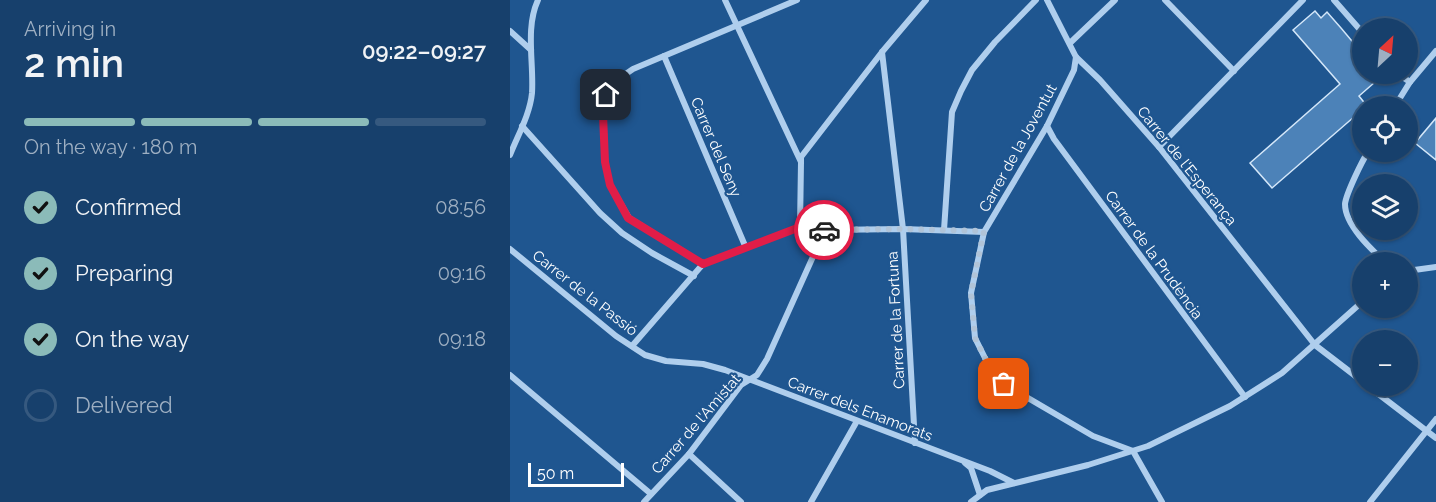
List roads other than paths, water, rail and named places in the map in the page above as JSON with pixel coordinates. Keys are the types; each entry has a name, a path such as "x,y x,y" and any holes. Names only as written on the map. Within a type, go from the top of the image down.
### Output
{"street":[{"path":"510,155 529,110 532,94 531,27 538,0"},
{"path":"725,0 735,26 801,162"},
{"path":"703,264 628,218 610,185 605,162 603,114 606,95 617,80 633,69 797,0"},
{"path":"800,227 801,157 882,52 926,0"},
{"path":"944,230 952,112 972,70 995,42 1036,0"},
{"name":"Carrer de l'Esperança","path":"1047,0 1076,57 1100,80 1159,147 1315,345 1352,373"},
{"path":"1070,43 1115,0"},
{"path":"1165,0 1234,71"},
{"path":"1159,147 1303,0"},
{"path":"1334,0 1352,21"},
{"path":"510,31 531,50"},
{"path":"1418,72 1436,51"},
{"name":"Carrer de la Fortuna","path":"882,52 903,229 915,443"},
{"name":"Carrer del Seny","path":"664,56 746,248"},
{"name":"Carrer de la Joventut","path":"1076,57 1074,70 1047,126 984,231 971,293 975,338 987,362 1004,384 1093,436 1133,451"},
{"path":"522,126 600,213 622,233 652,254 694,276"},
{"name":"Carrer de la Prudència","path":"1047,126 1054,139 1245,397"},
{"path":"1363,162 1345,203 1347,213 1359,236 1375,252"},
{"path":"632,346 703,264 800,227 825,230 984,231"},
{"name":"Carrer de l'Amistat","path":"644,502 689,454 741,385 757,375 767,359 825,230"},
{"name":"Carrer de la Passió","path":"510,249 616,336 645,355 666,361 703,364 749,380"},
{"path":"1418,269 1436,267"},
{"path":"971,502 987,490 1088,465 1158,441 1245,397 1282,373 1352,311"},
{"path":"510,375 651,494"},
{"name":"Carrer dels Enamorats","path":"749,380 962,460 1014,483"},
{"path":"1381,396 1436,438"},
{"path":"1370,502 1436,419"},
{"path":"811,502 857,421"},
{"path":"1133,451 1162,502"},
{"path":"689,454 741,502"},
{"path":"962,460 970,468 980,495"},
{"path":"1378,502 1381,489"}]}
